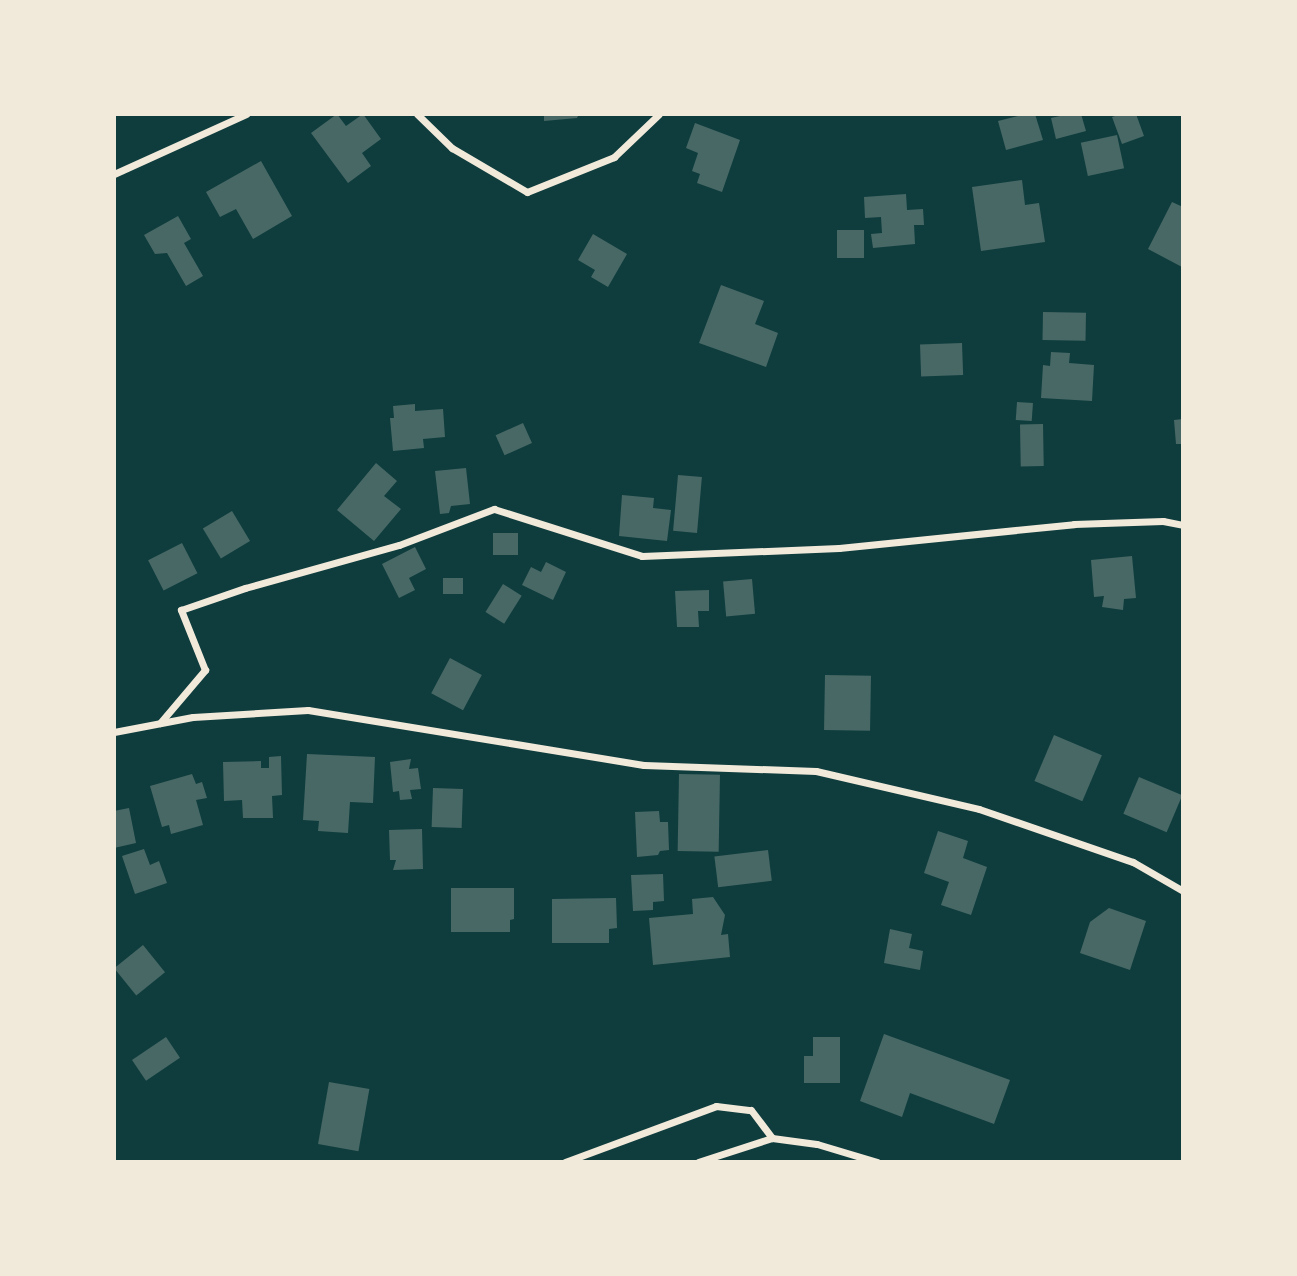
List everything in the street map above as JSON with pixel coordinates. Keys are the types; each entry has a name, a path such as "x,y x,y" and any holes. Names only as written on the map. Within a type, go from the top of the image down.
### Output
{"street":[{"path":"114,173 246,114"},
{"path":"417,114 453,149 527,192 614,157 659,114"},
{"path":"160,723 205,670 181,610 245,588 399,545 494,509 642,556 839,548 1073,524 1163,521 1183,525"},
{"path":"114,732 193,717 308,710 644,765 816,771 979,809 1133,862 1183,891"},
{"path":"565,1162 716,1106 751,1110 772,1138"},
{"path":"698,1162 772,1138 817,1144 877,1162"}],"building":[{"path":"337,114 346,126 363,114 381,139 362,153 371,166 348,183 311,133"},
{"path":"544,114 579,114 577,118 544,121"},
{"path":"1035,114 1043,140 1006,150 998,121"},
{"path":"1081,114 1086,131 1056,139 1051,118"},
{"path":"1136,114 1144,136 1122,144 1112,117"},
{"path":"695,123 740,140 722,192 697,183 700,174 692,171 698,153 686,148"},
{"path":"1117,135 1124,168 1088,176 1081,143"},
{"path":"261,161 292,216 253,239 236,209 220,217 206,192"},
{"path":"1022,180 1025,205 1039,203 1045,242 981,251 972,187"},
{"path":"906,194 907,210 923,209 924,225 914,225 915,244 873,248 871,234 882,233 881,217 865,218 864,197"},
{"path":"1172,202 1183,207 1182,267 1148,249"},
{"path":"178,216 191,239 184,243 203,276 186,286 167,253 155,254 144,235"},
{"path":"837,230 864,230 864,258 837,258"},
{"path":"593,234 627,254 608,287 591,277 595,270 578,260"},
{"path":"721,285 764,301 755,324 778,333 766,367 699,343"},
{"path":"1043,312 1086,313 1086,341 1043,340"},
{"path":"962,343 963,375 921,376 920,344"},
{"path":"1051,352 1070,353 1069,363 1094,365 1092,401 1041,398 1043,365 1050,366"},
{"path":"1017,402 1033,403 1032,421 1016,420"},
{"path":"415,404 415,411 443,409 445,437 423,439 424,448 393,451 390,418 394,418 393,406"},
{"path":"1183,419 1183,444 1176,444 1174,420"},
{"path":"523,423 532,443 505,455 496,435"},
{"path":"1020,424 1043,424 1044,466 1021,466"},
{"path":"376,463 397,481 384,496 401,509 374,541 337,510"},
{"path":"466,468 470,504 451,506 449,513 440,514 435,471"},
{"path":"678,475 702,477 697,533 673,531"},
{"path":"622,495 654,498 653,508 671,510 667,541 619,536"},
{"path":"232,511 250,541 221,559 203,529"},
{"path":"493,533 518,533 518,555 493,555"},
{"path":"182,543 197,573 164,591 148,560"},
{"path":"415,547 426,569 409,578 415,590 399,598 382,564"},
{"path":"1132,556 1136,598 1124,599 1123,610 1102,607 1104,596 1094,597 1091,560"},
{"path":"546,562 566,572 553,600 522,585 531,567 541,572"},
{"path":"443,578 463,578 463,594 443,594"},
{"path":"752,579 755,614 726,616 723,582"},
{"path":"503,584 522,596 504,624 486,612"},
{"path":"709,590 709,611 698,611 699,627 677,627 675,591"},
{"path":"450,658 482,675 463,710 431,693"},
{"path":"825,675 871,676 870,731 824,730"},
{"path":"1054,735 1102,755 1082,801 1034,781"},
{"path":"307,754 375,757 373,803 350,802 348,833 318,831 319,821 303,820"},
{"path":"281,756 282,795 272,796 273,818 243,818 242,800 224,801 223,762 261,761 261,768 269,768 269,757"},
{"path":"411,759 409,769 418,768 421,789 410,790 412,799 400,800 399,791 393,792 390,762"},
{"path":"192,774 196,784 202,782 207,798 196,800 203,825 171,834 169,825 162,827 150,786"},
{"path":"679,774 720,775 719,852 678,851"},
{"path":"1139,777 1182,795 1167,832 1123,814"},
{"path":"433,788 463,789 462,828 432,827"},
{"path":"129,808 136,843 114,848 114,811"},
{"path":"659,811 660,822 668,822 669,850 660,851 658,855 637,857 635,812"},
{"path":"422,829 423,869 393,870 396,860 390,860 389,830"},
{"path":"938,831 968,841 963,858 987,867 971,915 941,905 949,882 924,873"},
{"path":"144,849 150,865 159,861 167,883 135,894 122,856"},
{"path":"768,850 772,881 718,887 714,857"},
{"path":"663,874 664,901 653,902 653,910 633,911 631,875"},
{"path":"451,888 514,888 514,919 510,920 510,932 451,932"},
{"path":"713,897 725,915 721,935 728,934 730,957 653,965 649,918 693,914 692,899"},
{"path":"616,898 617,928 609,929 609,943 552,943 552,899"},
{"path":"1109,908 1146,921 1130,970 1080,953 1090,922"},
{"path":"890,929 912,934 909,948 923,951 920,970 884,963"},
{"path":"143,945 165,972 136,995 114,968"},
{"path":"884,1034 1010,1080 994,1124 910,1093 902,1117 860,1101"},
{"path":"166,1037 180,1058 146,1081 132,1060"},
{"path":"813,1037 840,1037 840,1083 804,1083 804,1056 813,1056"},
{"path":"329,1082 369,1089 358,1151 318,1144"}]}
